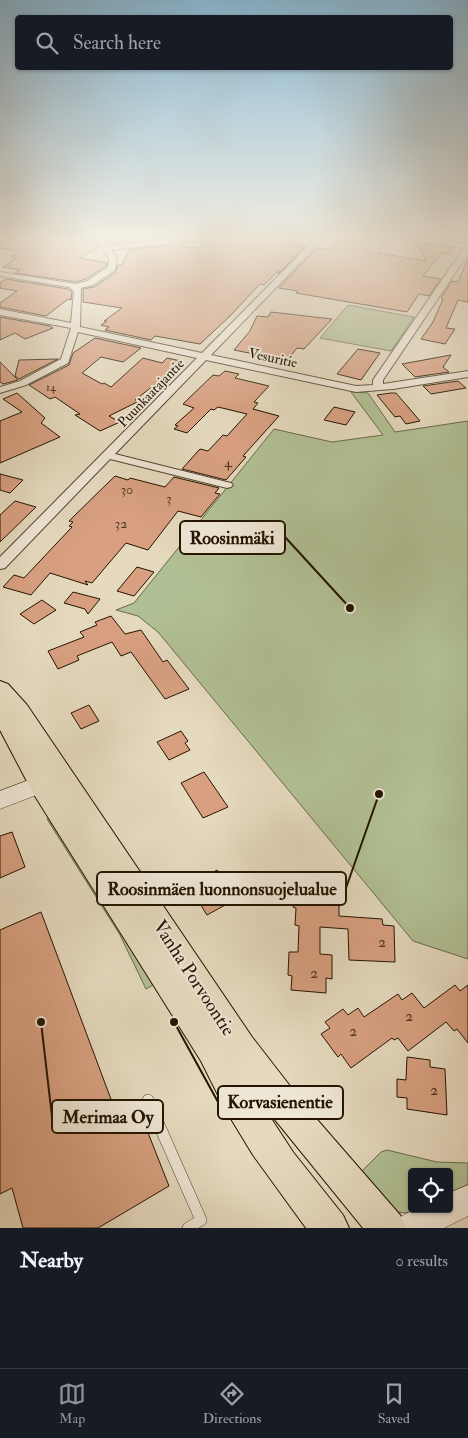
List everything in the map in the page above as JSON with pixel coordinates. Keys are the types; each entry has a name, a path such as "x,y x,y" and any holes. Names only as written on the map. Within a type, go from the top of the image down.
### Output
{"main road":[{"name":"Vanha Porvoontie","path":"0,690 19,712 52,780 213,1049 230,1086 250,1120 308,1201 330,1228"},
{"name":"Vanha Porvoontie","path":"0,696 6,719 52,780 240,1049 294,1120 388,1228"}],"street":[{"path":"0,390 23,383 64,362 75,327 78,295"},
{"name":"Puunkaatajantie","path":"0,564 109,456 265,295"},
{"path":"378,387 378,380 435,295"},
{"name":"Vesuritie","path":"0,312 356,389 468,374"},
{"path":"109,456 227,486"},
{"path":"0,800 52,780"},
{"path":"411,1228 468,1200"}],"lane":[{"path":"148,1100 201,1220 188,1228"}],"green space":[{"path":"348,305 414,317 391,351 320,338"},
{"path":"351,392 368,393 395,432 468,421 468,959 413,941 158,632 138,616 116,610 134,603 274,429 332,442 383,435"},
{"path":"53,816 153,985 146,989 120,935 47,819"},
{"path":"387,1150 437,1162 468,1163 468,1185 453,1192 453,1168 408,1168 408,1213 391,1209 377,1197 360,1173 381,1152"}],"building":[{"path":"11,295 72,295 71,300 68,299 46,316 0,307 0,303"},
{"path":"83,295 249,295 200,344 155,336 151,340 105,330 109,327 101,325 107,321 104,321 122,308 83,302"},
{"path":"309,295 418,295 407,312"},
{"path":"443,295 468,295 468,302 458,300 446,328 455,329 445,344 421,339 433,322 443,299 441,298"},
{"path":"271,312 332,319 304,349 297,348 284,364 269,362 273,358 234,350 250,331 257,316 268,317"},
{"path":"0,317 53,328 25,339 15,333 0,340"},
{"path":"95,338 141,348 123,362 101,357 82,373 111,387 143,358 162,363 167,358 181,361 176,365 179,366 135,400 139,401 109,416 120,422 100,431 75,415 80,414 55,397 50,399 29,385 69,365 73,353"},
{"path":"358,349 380,353 361,380 337,374"},
{"path":"451,355 443,367 449,372 415,377 402,364"},
{"path":"58,359 19,379 15,376 19,360"},
{"path":"0,362 18,380 3,384 0,382"},
{"path":"225,371 239,374 235,378 269,386 254,402 258,403 253,409 279,416 243,456 246,457 226,480 182,469 200,449 208,451 223,435 227,436 247,414 218,407 214,410 211,409 187,433 174,429 178,426 175,425 194,408 183,404 213,375 219,376"},
{"path":"458,381 466,388 431,394 423,386"},
{"path":"17,393 45,418 41,423 60,437 0,463 0,421 22,412 3,399"},
{"path":"396,393 420,421 406,424 400,416 395,417 377,395"},
{"path":"334,407 355,412 346,425 324,420"},
{"path":"0,474 23,480 10,493 0,490"},
{"path":"115,476 165,487 174,477 219,488 215,493 220,494 201,517 178,511 148,550 126,543 92,583 85,581 88,585 50,573 31,595 3,587 14,575 24,578 72,527 69,526 73,522 69,521"},
{"path":"15,501 36,507 0,542 0,515"},
{"path":"137,567 154,572 134,596 117,591"},
{"path":"73,592 100,599 88,614 85,609 64,603"},
{"path":"42,600 56,610 34,624 20,614"},
{"path":"111,616 125,634 141,630 163,662 167,660 189,689 165,699 131,652 121,656 112,642 77,656 79,660 58,669 48,651 84,637 80,632 97,625 95,622"},
{"path":"89,705 99,721 81,729 71,713"},
{"path":"181,731 188,741 185,743 190,750 169,760 157,742"},
{"path":"204,772 228,807 203,818 181,783"},
{"path":"12,832 25,867 0,878 0,836"},
{"path":"217,870 236,899 207,915 189,886"},
{"path":"307,885 327,887 328,893 339,894 339,916 382,919 383,925 394,926 395,962 349,960 348,929 320,927 320,954 332,955 332,979 326,978 326,993 291,990 292,976 288,975 289,952 298,952 299,926 295,925 296,908 293,907 293,891 307,892"},
{"path":"41,912 121,1126 141,1115 169,1186 98,1228 23,1228 12,1188 0,1194 0,930"},
{"path":"455,985 460,991 468,985 468,1043 457,1029 454,1031 446,1022 408,1051 398,1038 394,1040 392,1038 351,1068 341,1054 338,1057 321,1034 330,1028 325,1022 343,1009 348,1015 358,1008 364,1017 398,994 402,1000 412,993 424,1008"},
{"path":"407,1057 430,1060 430,1067 445,1069 447,1115 407,1109 407,1098 397,1097 397,1079 406,1080"}],"place":[{"name":"Roosinmäki","path":"350,608"},
{"name":"Roosinmäen luonnonsuojelualue","path":"379,794"},
{"name":"Merimaa Oy","path":"41,1022"},
{"name":"Korvasienentie","path":"174,1022"}]}
